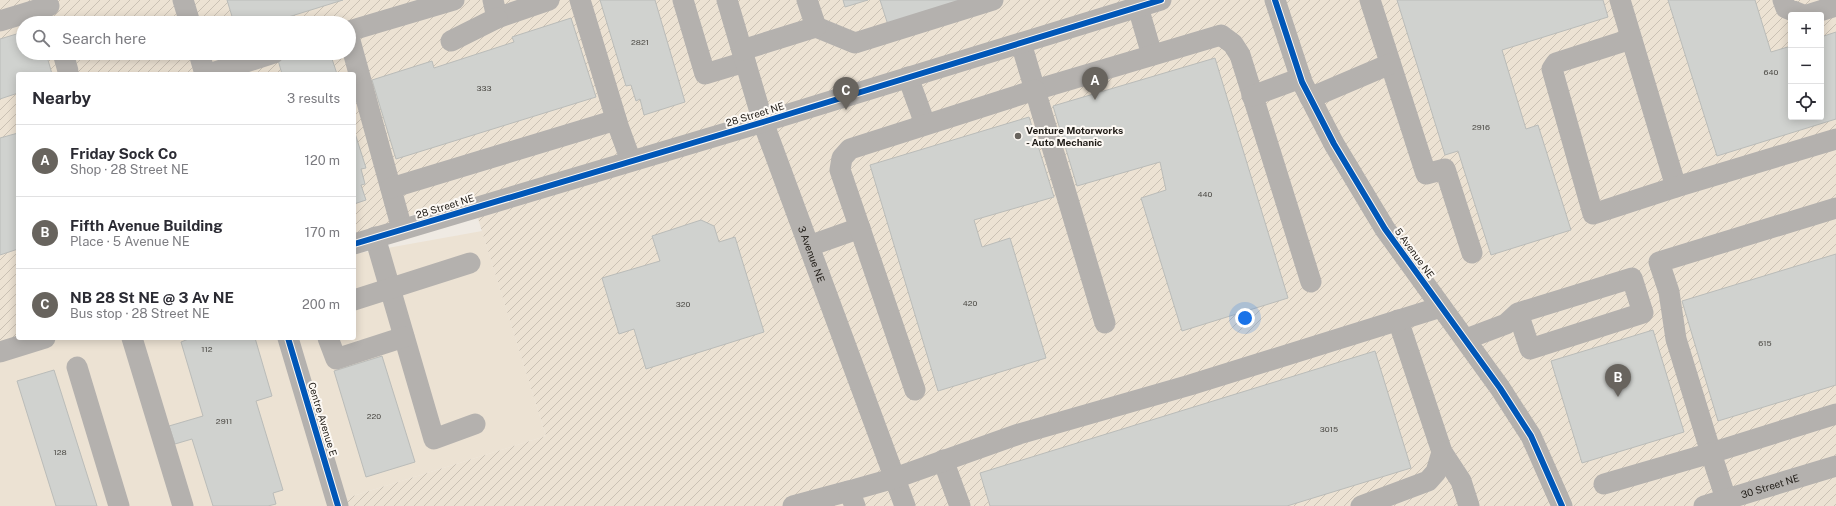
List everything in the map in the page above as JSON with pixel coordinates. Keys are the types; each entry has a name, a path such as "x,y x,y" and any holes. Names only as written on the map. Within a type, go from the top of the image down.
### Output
{"street":[{"path":"183,0 188,16"},
{"path":"356,29 454,0"},
{"path":"452,41 495,9 549,0"},
{"path":"580,0 617,122 631,161"},
{"path":"683,0 705,74 743,56 816,27 855,43 993,0"},
{"name":"3 Avenue NE","path":"727,0 763,122 905,506"},
{"path":"807,0 816,27"},
{"name":"28 Street NE","path":"356,243 763,122 1161,0"},
{"name":"5 Avenue NE","path":"1275,0 1301,78 1334,144 1385,229 1466,339 1531,436 1562,506"},
{"path":"1370,0 1426,174 1444,169 1472,253"},
{"path":"1620,0 1676,187"},
{"path":"1784,0 1786,8 1796,12"},
{"path":"1817,12 1836,6"},
{"path":"1138,7 1152,55"},
{"path":"23,16 50,10"},
{"path":"0,21 16,17"},
{"path":"915,390 840,170 842,158 850,149 925,124 1221,35 1233,44 1240,56 1311,282"},
{"path":"1631,39 1556,63 1552,69 1593,214 1676,187 1836,140"},
{"path":"1021,43 1106,323"},
{"path":"201,60 204,72"},
{"path":"222,72 255,67 264,60"},
{"path":"355,60 402,229"},
{"path":"1310,98 1390,64"},
{"path":"908,78 925,124"},
{"path":"1252,96 1301,78"},
{"path":"390,188 609,122 616,120 617,122"},
{"path":"1726,499 1676,338 1668,292 1659,262 1836,208"},
{"path":"809,246 860,228"},
{"path":"375,237 434,439 475,424"},
{"path":"356,299 470,263"},
{"path":"1466,339 1506,324 1518,313 1632,278 1644,313 1530,349 1518,313"},
{"path":"793,506 852,498 895,478 1019,434 1198,383 1441,306"},
{"path":"1398,320 1442,452 1461,481 1469,506"},
{"path":"329,340 336,359 404,337"},
{"path":"0,352 39,340"},
{"path":"133,340 183,506"},
{"name":"Centre Avenue E","path":"289,340 338,506"},
{"path":"77,367 119,506"},
{"path":"1604,484 1711,453 1836,414"},
{"path":"1361,506 1428,481 1436,472 1442,452"},
{"path":"943,460 960,506"},
{"name":"30 Street NE","path":"1704,506 1836,466"}],"shaded area":[{"path":"0,0 1836,0 1836,506 338,506 337,501 546,436 470,193 356,236 356,72 16,72 16,340 0,352"},
{"path":"482,231 546,436 337,501 338,506 0,506 0,352 39,340 356,340 356,254"}],"building":[{"path":"227,0 343,0 292,16 232,16"},
{"path":"600,0 655,0 685,102 644,115 640,99 636,101 631,85 626,86"},
{"path":"843,0 868,0 845,7"},
{"path":"880,0 963,0 888,25"},
{"path":"1397,0 1603,0 1608,17 1502,50 1526,129 1538,125 1571,230 1491,255 1458,151 1445,155"},
{"path":"1668,0 1755,0 1771,52 1788,47 1788,120 1824,120 1824,36 1836,32 1836,119 1717,156"},
{"path":"571,18 596,97 396,159 372,80 432,61 434,68 514,42 512,37"},
{"path":"16,34 16,60 48,60 51,72 16,72 16,94 0,99 0,39"},
{"path":"1215,58 1288,298 1182,331 1141,198 1166,190 1160,162 1077,186 1053,106"},
{"path":"278,60 332,60 336,72 281,72"},
{"path":"1029,117 1054,197 974,220 982,247 1010,238 1046,358 938,391 870,165"},
{"path":"16,134 16,250 0,255 0,138"},
{"path":"356,136 366,168 361,169 365,184 361,185 366,200 356,203"},
{"path":"701,220 714,226 719,242 735,237 764,332 646,369 634,329 619,334 602,278 660,261 652,236"},
{"path":"1836,254 1836,385 1718,421 1682,301"},
{"path":"1653,330 1684,432 1582,463 1551,361"},
{"path":"186,340 256,340 272,396 256,401 283,490 273,493 276,504 268,506 213,506 192,439 175,444 169,426 203,416 181,342"},
{"path":"1375,351 1411,468 1287,506 990,506 980,473"},
{"path":"382,356 415,462 366,477 334,371"},
{"path":"54,370 97,506 56,506 17,381"}],"cycle path":[{"path":"356,243 763,122 1161,0"},
{"path":"1275,0 1302,82 1334,144 1385,229 1500,388 1531,436 1562,506"},
{"path":"289,340 338,506"}],"place":[{"name":"Friday Sock Co","path":"1095,100"},
{"name":"NB 28 St NE @ 3 Av NE","path":"846,110"},
{"name":"Venture Motorworks - Auto Mechanic","path":"1018,136"},
{"name":"Fifth Avenue Building","path":"1618,397"}]}
